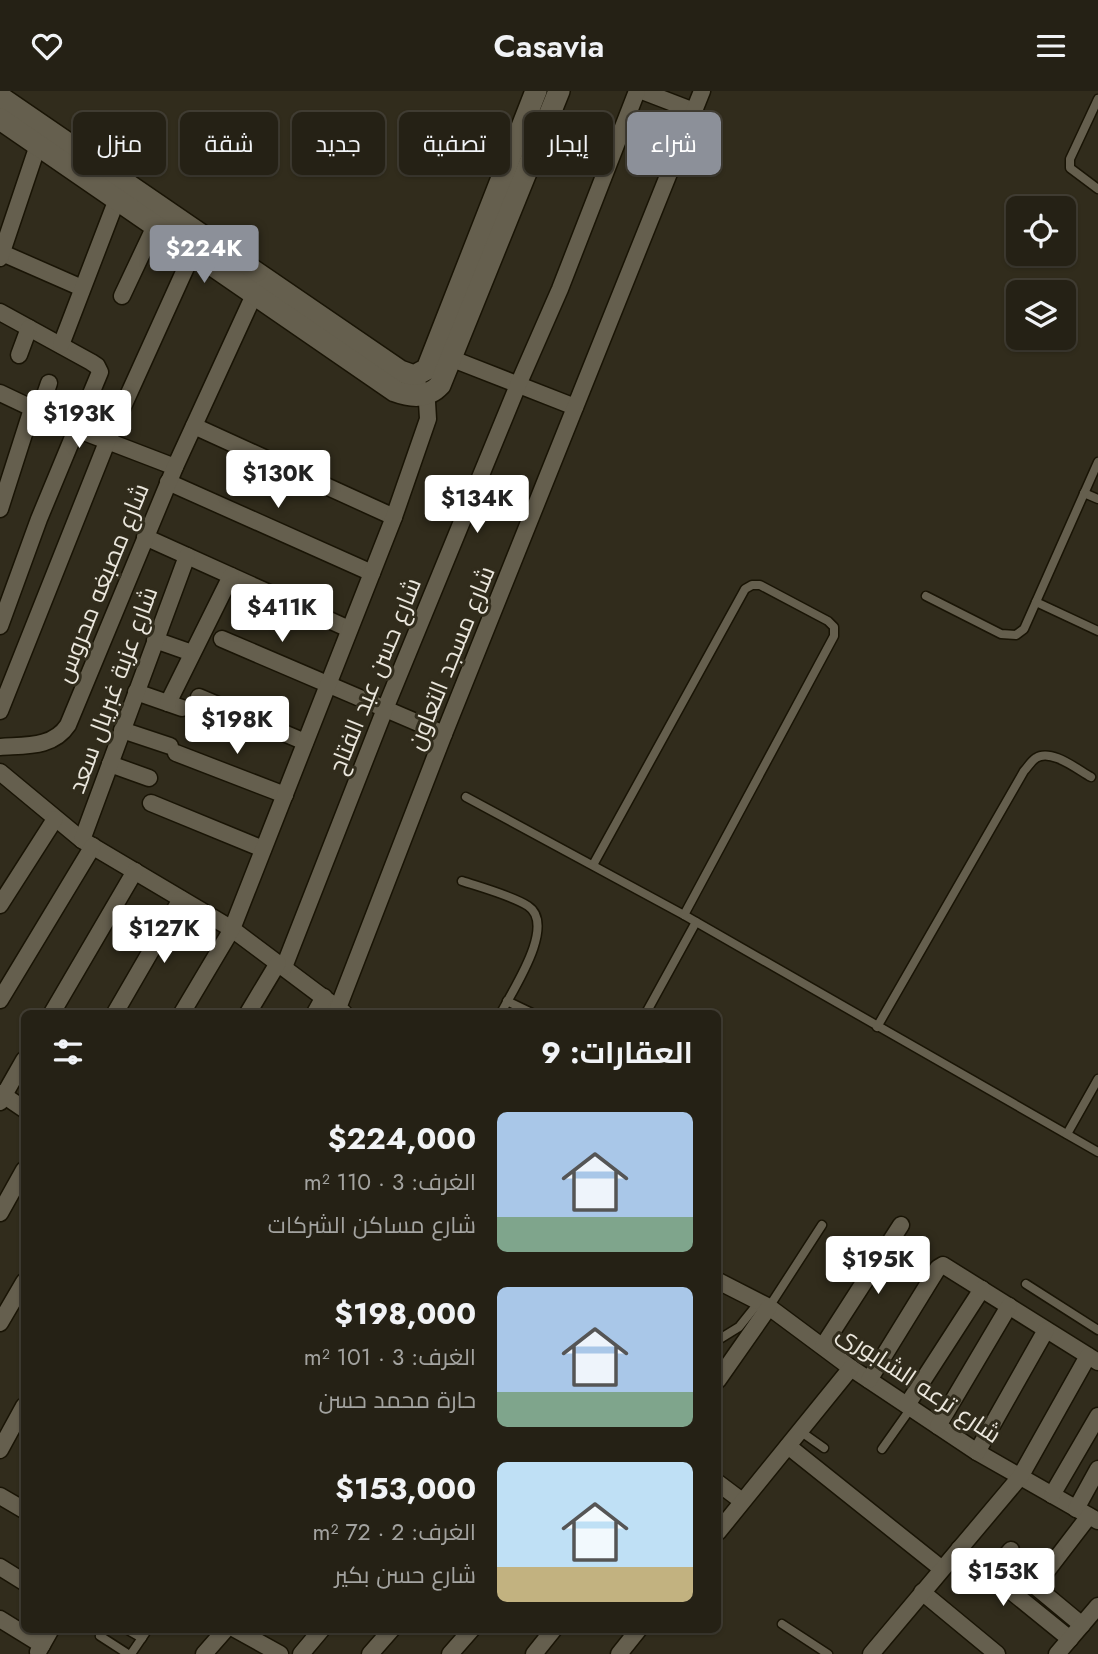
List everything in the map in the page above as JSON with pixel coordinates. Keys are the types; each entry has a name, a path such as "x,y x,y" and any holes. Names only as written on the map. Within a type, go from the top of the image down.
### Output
{"street":[{"path":"408,376 419,375 427,369 536,91"},
{"path":"0,97 259,285 395,391 424,395 433,392 440,385 559,91"},
{"path":"640,91 694,111"},
{"name":"شارع حسن عبد الفتاح","path":"250,1010 281,965 518,385 561,289 640,91"},
{"name":"شارع مسجد التعاون","path":"341,1010 444,734 702,91"},
{"path":"0,119 193,252 259,285 408,376 424,395 428,419 394,517 232,929 184,1010"},
{"path":"38,145 7,212 1,254 82,288"},
{"path":"61,345 117,199"},
{"path":"122,296 155,226"},
{"path":"0,711 107,442 193,252"},
{"name":"شارع مصبغه محروس","path":"0,747 51,742 61,735 68,725 172,474 259,285"},
{"path":"0,312 91,362 100,372 39,519 0,626"},
{"path":"19,355 29,328"},
{"path":"450,358 575,407"},
{"path":"0,509 6,467 49,383"},
{"path":"0,393 107,442 372,573"},
{"path":"194,426 394,517"},
{"path":"145,537 349,629"},
{"name":"شارع عزبة غبريال سعد","path":"0,1000 88,843 110,764 187,556"},
{"path":"136,692 175,705 192,653 231,576"},
{"path":"222,639 444,734"},
{"path":"155,640 192,653"},
{"path":"199,697 305,742"},
{"path":"122,730 285,795"},
{"path":"110,764 149,778"},
{"path":"1,775 88,843 232,929 340,1010"},
{"path":"151,803 263,849"},
{"path":"2,897 55,819"},
{"path":"54,1010 135,871"},
{"path":"117,1010 181,899"},
{"path":"317,1010 324,997"},
{"path":"21,1065 1,1097 21,1107"},
{"path":"0,1213 21,1175"},
{"path":"823,1346 901,1225"},
{"path":"869,1380 938,1268 945,1266 1093,1359 1020,1477 871,1654"},
{"name":"شارع ترعه الشابورى","path":"721,1283 764,1305 977,1453 1088,1515"},
{"path":"0,1323 21,1287"},
{"path":"909,1407 982,1289"},
{"path":"721,1375 764,1305"},
{"path":"938,1426 1009,1306"},
{"path":"977,1453 1046,1330"},
{"path":"721,1528 851,1368"},
{"path":"0,1450 21,1412"},
{"path":"1052,1495 1098,1416"},
{"path":"788,1445 942,1569"},
{"path":"1043,1576 1088,1515 1098,1469"},
{"path":"721,1485 743,1501"},
{"path":"0,1496 21,1508"},
{"path":"959,1549 990,1574 1068,1648 1093,1615 1023,1576"},
{"path":"990,1574 1011,1550"},
{"path":"0,1567 21,1580"},
{"path":"922,1593 997,1654"},
{"path":"0,1619 40,1649 49,1633"},
{"path":"204,1654 222,1633"},
{"path":"248,1633 280,1654"},
{"path":"300,1654 318,1633"},
{"path":"370,1654 388,1633"},
{"path":"450,1654 468,1633"},
{"path":"534,1654 551,1633"},
{"path":"619,1654 636,1633"}],"lane":[{"path":"1098,99 1070,159 1070,168 1098,189"},
{"path":"926,596 1006,636 1016,635 1024,629 1098,462"},
{"path":"1084,493 1098,499"},
{"path":"593,865 745,589 760,585 828,621 834,627 834,636 684,915"},
{"path":"1037,602 1098,631"},
{"path":"877,1027 1024,771 1034,759 1040,755 1054,757 1091,777"},
{"path":"466,797 684,915 1098,1152"},
{"path":"462,881 527,906 535,915 539,928 536,942 502,1010"},
{"path":"648,1010 696,922"},
{"path":"507,1001 525,1010"},
{"path":"1066,1134 1098,1079"},
{"path":"721,1338 739,1327 764,1305 822,1224"},
{"path":"1026,1284 1098,1330"},
{"path":"882,1449 909,1407"},
{"path":"800,1431 824,1448"},
{"path":"782,1624 828,1654"},
{"path":"133,1633 142,1638"},
{"path":"100,1636 129,1654 145,1633"}]}
